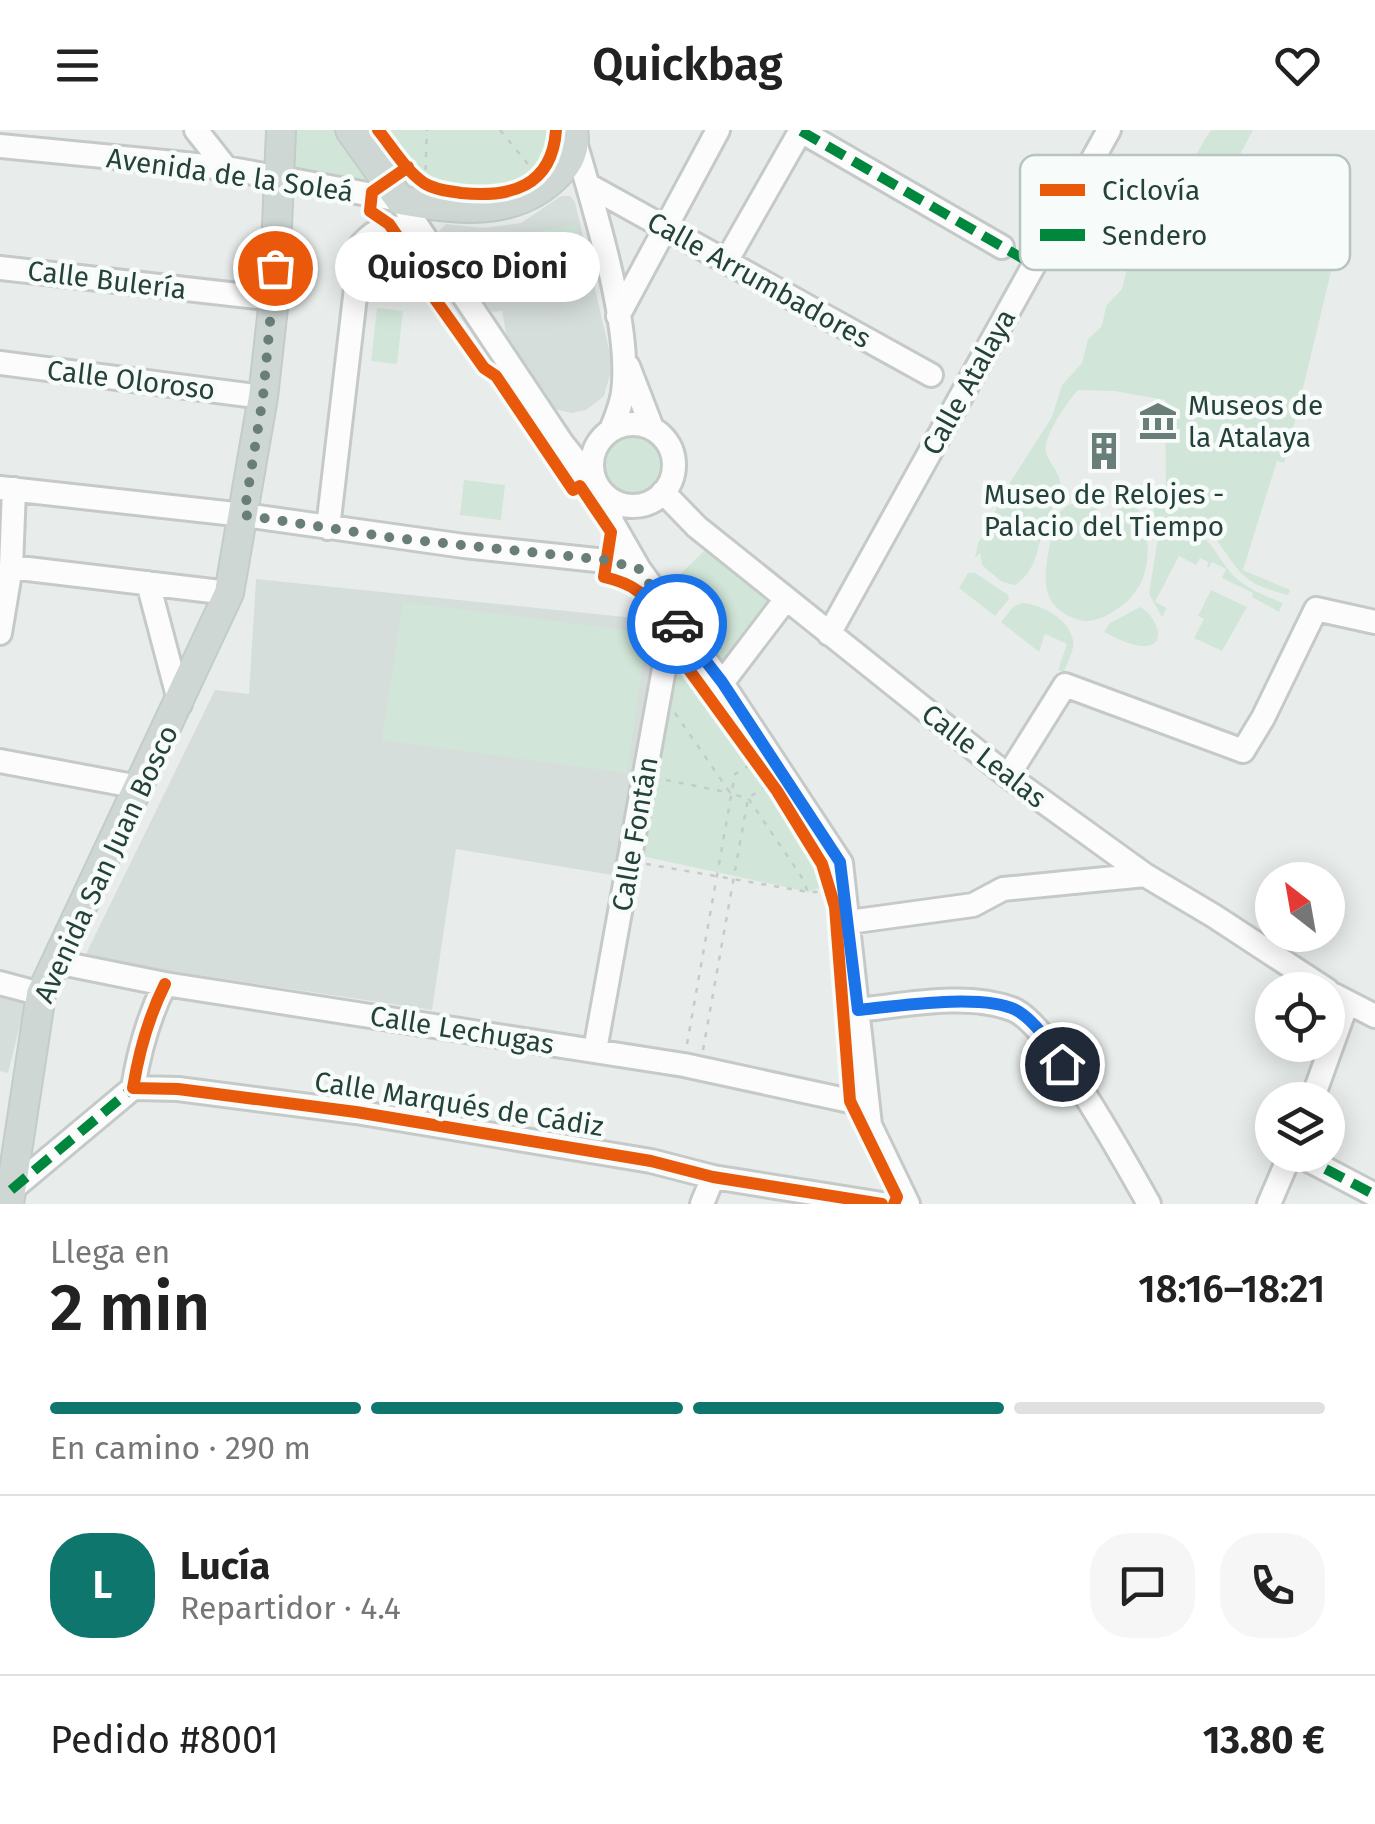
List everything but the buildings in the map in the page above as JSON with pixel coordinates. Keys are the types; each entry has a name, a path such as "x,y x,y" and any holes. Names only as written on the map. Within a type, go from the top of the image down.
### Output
{"main road":[{"name":"Avenida San Juan Bosco","path":"10,1197 41,994 229,594 263,397 274,299 281,130"},
{"path":"350,130 420,201 494,208 530,197 552,182 568,164 574,136"}],"street":[{"path":"196,130 226,168"},
{"path":"618,316 718,130"},
{"path":"727,260 801,131 1018,256"},
{"name":"Calle Atalaya","path":"1089,155 1106,131"},
{"path":"574,136 610,278 624,356 623,396 611,430 594,458 612,522 639,569 722,682 840,862 842,914 858,1010 870,1125 908,1204"},
{"name":"Avenida de la Soleá","path":"0,146 226,168 420,201"},
{"name":"Calle Arrumbadores","path":"588,186 947,383"},
{"path":"328,528 361,245 373,231 394,227 420,201 562,443 603,493 638,506 663,492 674,465 668,444 652,428 624,356"},
{"name":"Calle Atalaya","path":"829,634 947,383 1020,253"},
{"name":"Calle Bulería","path":"0,268 274,299"},
{"path":"610,278 624,283 639,275"},
{"name":"Calle Oloroso","path":"0,363 263,397"},
{"path":"611,430 634,424 652,428"},
{"path":"0,634 11,567 7,488 606,560 639,569"},
{"name":"Calle Lealas","path":"663,492 696,527 1008,776 1144,875 1300,972"},
{"path":"11,567 229,594"},
{"path":"148,583 180,704"},
{"path":"722,682 786,599"},
{"path":"1008,776 1065,685 1243,752 1316,609 1375,622"},
{"name":"Calle Fontán","path":"595,1050 674,618"},
{"path":"0,761 138,787"},
{"path":"842,914 973,905 1003,889 1144,875"},
{"name":"Calle Lechugas","path":"56,962 165,984 595,1050 850,1101 866,1095"},
{"path":"0,982 41,994"},
{"path":"10,1197 133,1088 138,1051 165,984"},
{"name":"Calle Lealas","path":"1345,1000 1375,1016"},
{"path":"858,1010 952,1002 1017,1010 1045,1037 1149,1204"},
{"name":"Calle Marqués de Cádiz","path":"133,1088 178,1089 356,1112 882,1204"},
{"path":"1269,1204 1283,1172"},
{"path":"1331,1172 1375,1195"},
{"path":"702,1204 713,1177"}],"path":[{"path":"420,201 428,130"},
{"path":"500,130 542,170 522,187"},
{"path":"413,173 420,201"},
{"path":"661,691 732,794"},
{"path":"644,776 748,798 774,787 744,746"},
{"path":"692,1068 716,877 735,774 756,761"},
{"path":"692,1068 748,798"},
{"path":"748,798 808,892"},
{"path":"630,860 808,892 829,892"},
{"path":"825,874 829,892 842,914"}],"shaded area":[{"path":"561,196 570,196 575,202 611,371 604,396 586,410 571,413 551,408 508,344 502,311 492,312 437,233 446,224 484,228 521,223"},
{"path":"256,579 664,621 618,876 456,849 432,1010 84,958 215,690 249,694"},
{"path":"0,993 26,1001 8,1073 0,1071"}],"green space":[{"path":"293,130 337,130 373,182 289,168"},
{"path":"371,130 564,130 561,153 533,183 500,198 447,193 413,181"},
{"path":"1211,130 1253,130 1240,155 1196,155"},
{"path":"576,224 590,281 490,303 478,245"},
{"path":"1127,270 1331,270 1284,463 1277,461 1243,570 1290,590 1288,595 1247,579 1199,523 1173,520 1156,527 1153,509 1166,493 1165,400 1114,391 1078,390 1048,438 1046,452 1061,488 1029,571 1015,585 1002,582 982,565 980,553 975,558 978,543 1002,495 1052,417 1062,385 1082,363 1088,339 1102,326 1106,306 1122,289"},
{"path":"377,308 403,311 397,364 371,361"},
{"path":"632,431 654,440 663,462 654,484 632,493 610,484 601,462 610,440"},
{"path":"464,480 505,485 501,520 460,515"},
{"path":"1100,501 1090,516 1091,532 1100,540 1116,538 1125,522 1113,502 1132,504 1144,522 1148,556 1137,589 1121,607 1098,619 1083,621 1066,615 1050,599 1046,579 1048,556 1060,512 1076,503"},
{"path":"1178,527 1205,538 1240,581 1283,603 1279,612 1222,578 1226,569 1212,562 1207,570 1208,562 1200,558 1196,565 1179,556 1155,602 1167,608 1162,617 1149,594 1157,543 1164,533"},
{"path":"705,550 770,602 723,662 668,586"},
{"path":"968,573 975,573 1008,595 995,616 959,588"},
{"path":"1211,590 1247,607 1222,651 1194,638 1204,619 1198,616"},
{"path":"403,602 647,633 627,773 382,740"},
{"path":"1022,603 1053,614 1070,632 1073,648 1064,672 1058,670 1067,644 1045,634 1039,652 1001,622 1014,606"},
{"path":"1140,607 1158,630 1151,645 1138,646 1104,632 1110,623"},
{"path":"676,656 824,868 825,886 808,892 637,855"}],"marked path":[{"path":"801,131 1020,257"},
{"path":"11,1190 133,1088"},
{"path":"1331,1172 1375,1195"}],"cycle path":[{"path":"378,130 424,183 442,190 479,194 512,190 537,176 553,149 556,130"},
{"path":"408,167 372,192 370,211 389,224 436,292 435,299 484,368 496,376 573,490 580,486 611,532 604,577 637,590 650,603 683,652 687,667 777,791 822,864 835,907 850,1101 897,1197 894,1204"},
{"path":"165,984 145,1035 133,1088 178,1089 356,1112 882,1204"}],"way so far":[{"path":"275,268 263,397 244,515 394,538 606,560 639,569 677,624"}],"place":[{"name":"Quiosco Dioni","path":"275,268"},
{"name":"Museos de la Atalaya","path":"1158,421"},
{"name":"Museo de Relojes - Palacio del Tiempo","path":"1104,451"}],"route":[{"path":"677,624 722,682 840,862 858,1010 952,1002 1017,1010 1045,1037 1062,1064"}]}
